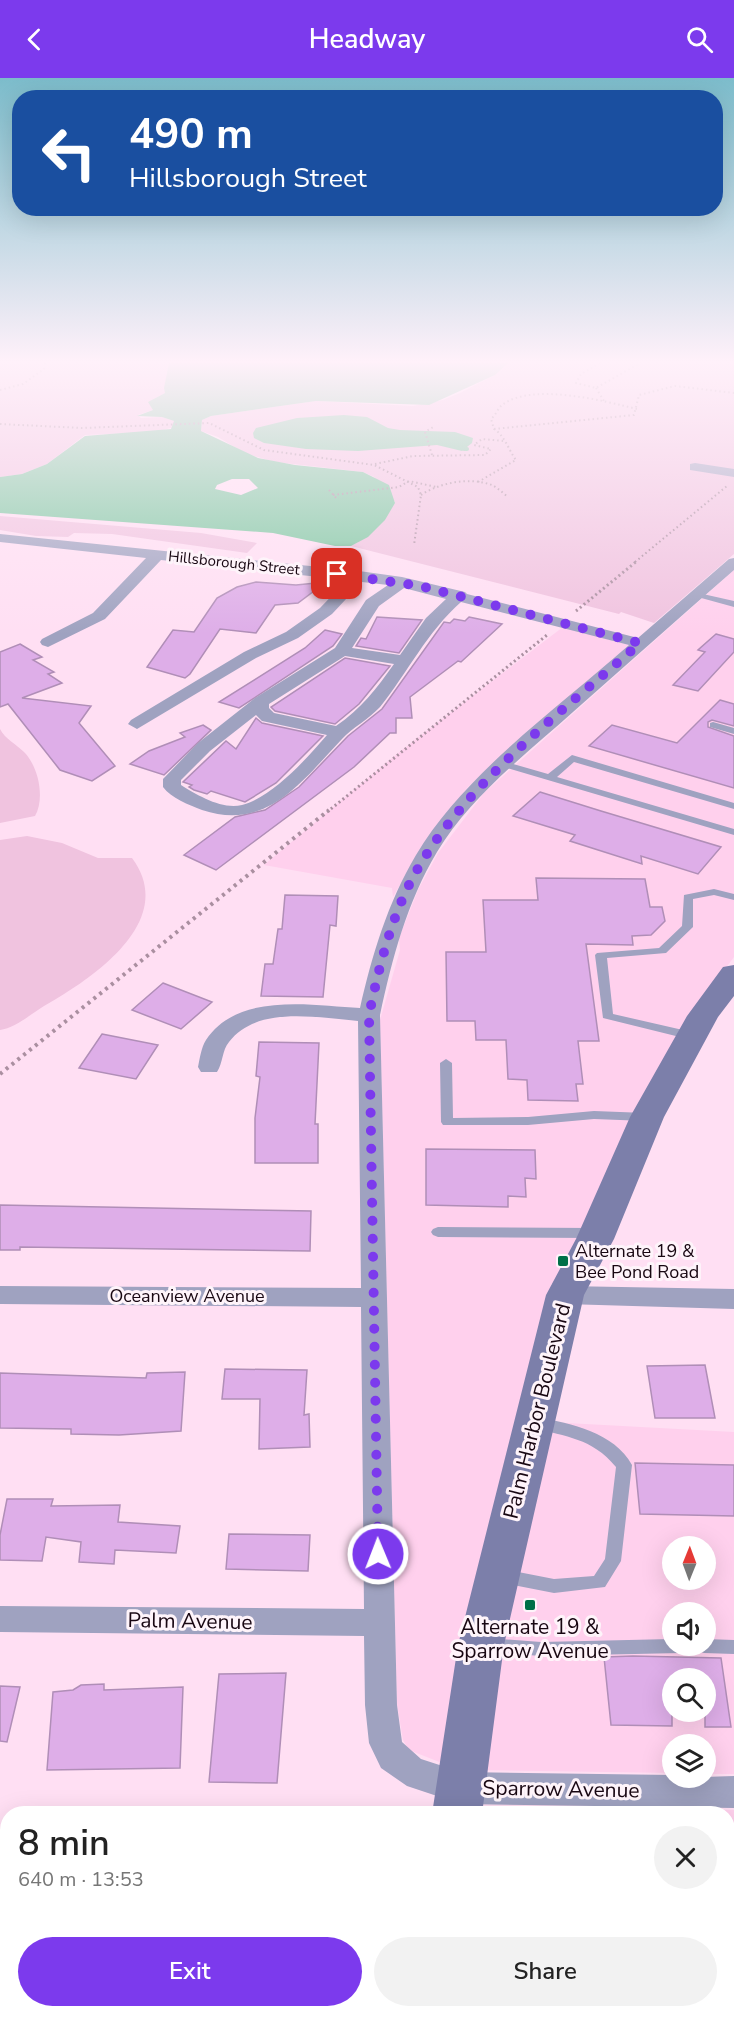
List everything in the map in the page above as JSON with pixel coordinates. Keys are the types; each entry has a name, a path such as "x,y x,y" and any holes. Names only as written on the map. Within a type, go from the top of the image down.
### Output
{"main road":[{"name":"Palm Harbor Boulevard","path":"459,1801 481,1645 495,1575 566,1295 598,1233 648,1117 692,1036 734,974"}],"street":[{"path":"695,467 734,473"},
{"name":"Hillsborough Street","path":"0,538 402,582 640,643"},
{"path":"48,642 99,616 158,555"},
{"name":"Sparrow Avenue","path":"730,569 697,594 503,764 453,817 429,851 408,889 379,967 369,1015 381,1705 387,1746 398,1764 419,1774 459,1801 734,1792"},
{"path":"137,724 250,655 292,635 326,611 359,576"},
{"path":"402,582 372,603 365,617 350,634 342,651 261,702 204,747 172,778 172,787 182,795 211,806 239,811 253,808 313,762 339,732 361,717 423,637 435,617 460,596"},
{"path":"342,651 403,660"},
{"path":"261,702 260,709 268,717 339,732"},
{"path":"209,1067 214,1046 228,1029 242,1019 257,1013 276,1011 369,1015"},
{"name":"Oceanview Avenue","path":"0,1295 374,1298"},
{"path":"566,1295 734,1299"},
{"name":"Palm Avenue","path":"0,1619 379,1623"}],"lane":[{"path":"697,594 734,604"},
{"path":"713,725 734,731"},
{"path":"550,778 572,758 734,806"},
{"path":"503,764 734,832"},
{"path":"692,1036 607,1016 601,955 662,951 687,927 688,897 714,892 734,897"},
{"path":"446,1063 447,1122 528,1121 594,1114 648,1117"},
{"path":"438,1232 598,1233"},
{"path":"495,1575 554,1586 599,1582 613,1561 624,1465 611,1448 575,1430 534,1422"},
{"path":"481,1645 541,1649 662,1646"},
{"path":"716,1646 734,1647"}],"path":[{"path":"283,453 374,465 418,487 420,495 414,545"},
{"path":"374,465 398,458 487,453"},
{"path":"478,482 516,460 512,453"},
{"path":"0,1074 562,622 734,480"},
{"path":"333,495 399,487 409,481 436,487"},
{"path":"420,495 436,487 460,482 478,482 493,486 508,497"},
{"path":"329,489 338,500"}],"shaded area":[{"path":"0,453 61,453 47,464 22,474 0,477"},
{"path":"61,453 248,453 258,458 295,465 363,472 389,485 395,503 385,520 368,537 351,546 335,546 273,533 0,513 0,477 22,474 47,464","holes":["232,479 249,479 258,488 241,495 215,489 217,485"]},
{"path":"246,453 734,453 734,554 654,623 621,612 619,614 351,546 377,527 395,502 374,477 363,472 275,462"},
{"path":"0,516 201,533 257,543 247,553 112,534 74,533 68,537 36,536 0,530"},
{"path":"734,570 734,957 693,1012 556,1284 551,1284 552,1293 447,1765 409,1750 403,1740 397,1704 380,1020 400,950 399,938 418,890 438,853 484,793"},
{"path":"563,627 629,645 468,787 420,849 393,897 392,888 264,865 402,750"},
{"path":"0,729 29,758 37,774 40,801 35,816 0,823"},
{"path":"27,836 62,843 98,858 132,858 144,881 145,904 137,925 124,946 105,964 85,980 23,1020 0,1030 0,840"},
{"path":"548,1422 734,1432 734,1774 716,1774 716,1734 662,1734 662,1773 481,1770 499,1627"}],"building":[{"path":"256,582 296,585 326,582 298,603 275,605 256,633 220,629 185,678 147,667 173,630 194,632 217,598 237,587"},
{"path":"377,617 422,620 399,653 356,646 361,638 366,639"},
{"path":"469,617 502,624 461,662 458,661 410,697 412,718 396,718 396,733 390,733 354,767 216,870 184,855 235,817 265,810 299,787 348,736 382,709 444,622 450,623 454,619 465,621"},
{"path":"325,630 342,634 333,646 239,708 219,702 305,648"},
{"path":"716,634 734,639 734,652 698,691 673,685 705,652 698,650"},
{"path":"20,644 42,657 33,660 54,672 48,674 62,683 22,698 91,706 79,723 115,766 92,781 60,770 8,704 0,707 0,652"},
{"path":"345,658 390,666 359,704 335,724 275,711 271,707"},
{"path":"720,700 734,704 734,726 712,720 708,722 708,727 734,736 734,788 589,746 612,725 677,743"},
{"path":"256,718 262,723 323,736 276,783 245,802 211,791 207,794 194,790 189,787 192,785 183,782 226,741 236,749"},
{"path":"203,725 211,730 164,775 130,764 149,751 185,737 180,733"},
{"path":"540,792 721,847 698,874 641,856 642,864 570,841 575,835 513,816"},
{"path":"536,878 645,879 650,907 662,907 665,921 651,935 632,936 633,945 586,944 599,1041 578,1041 583,1084 576,1084 578,1101 528,1100 527,1080 508,1079 506,1040 476,1040 475,1021 447,1021 446,952 486,952 483,900 538,900"},
{"path":"285,895 338,896 336,926 330,925 323,997 261,996 265,964 273,964 278,929 282,929"},
{"path":"163,983 212,1002 181,1029 132,1010"},
{"path":"102,1034 158,1045 136,1079 79,1068"},
{"path":"259,1042 319,1043 315,1124 318,1124 318,1163 255,1163 255,1118 260,1077 256,1076"},
{"path":"426,1149 535,1150 536,1179 525,1178 526,1197 508,1196 508,1207 426,1205"},
{"path":"0,1205 311,1211 310,1251 20,1247 20,1250 0,1250"},
{"path":"705,1365 715,1418 655,1418 647,1366"},
{"path":"225,1369 307,1370 304,1415 309,1414 310,1447 259,1449 260,1399 222,1399"},
{"path":"185,1372 181,1431 119,1435 71,1434 71,1429 0,1428 0,1373 146,1378 147,1373"},
{"path":"635,1463 734,1465 734,1516 640,1514"},
{"path":"7,1499 53,1499 51,1506 120,1505 118,1522 180,1526 176,1553 115,1550 114,1564 79,1562 81,1542 46,1537 42,1561 0,1560 0,1535"},
{"path":"229,1534 310,1535 308,1571 226,1569"},
{"path":"604,1657 721,1658 731,1727 705,1727 705,1722 716,1722 716,1668 662,1668 662,1722 672,1722 672,1726 611,1725"},
{"path":"286,1673 277,1783 209,1782 219,1674"},
{"path":"104,1684 104,1690 183,1687 180,1768 47,1770 53,1692 73,1690 81,1685"},
{"path":"0,1686 20,1687 7,1742 0,1741"}],"place":[{"name":"Alternate 19 & Bee Pond Road","path":"563,1261"},
{"name":"Alternate 19 & Sparrow Avenue","path":"530,1605"}],"route":[{"path":"337,574 420,586 640,643 496,770 453,817 429,851 408,889 393,924 379,967 369,1015 369,1125 378,1554"}]}
